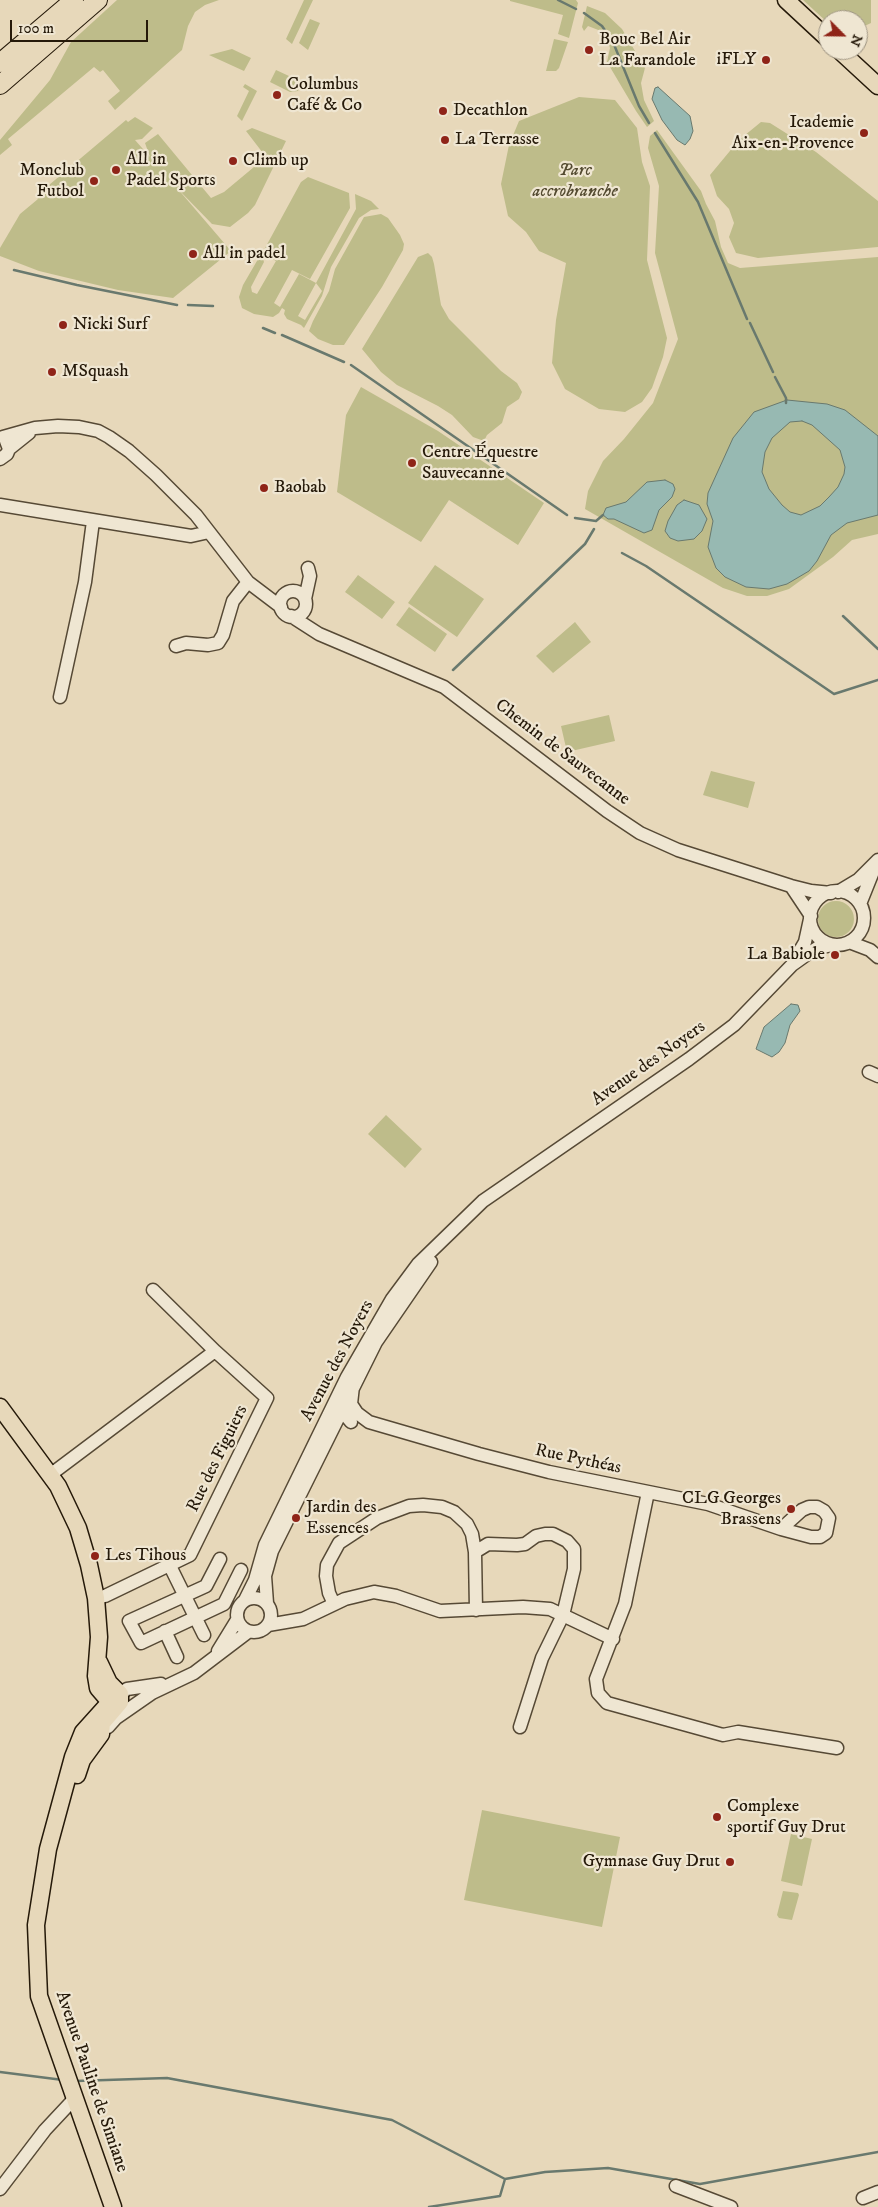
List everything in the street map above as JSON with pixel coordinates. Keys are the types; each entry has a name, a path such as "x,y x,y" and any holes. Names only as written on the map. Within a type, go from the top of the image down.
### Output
{"highway":[{"path":"0,55 72,0"},
{"path":"0,63 72,0"},
{"path":"0,85 98,0"}],"main road":[{"path":"786,0 818,30"},
{"path":"851,60 878,86"},
{"path":"0,1407 58,1486 78,1528 96,1598 99,1637 98,1688 116,1701"},
{"name":"Avenue Pauline de Simiane","path":"48,1849 82,1760 101,1734 102,1723 116,1701"},
{"name":"Avenue Pauline de Simiane","path":"113,2207 68,2092 39,1996 36,1925 48,1849 73,1757 82,1732 116,1701"}],"street":[{"path":"0,459 7,454 4,441 35,428 79,426 109,437 129,451 156,475 196,515 252,584 281,607 285,614 291,616 301,614 310,576 308,568 304,581 288,592 280,602 281,607"},
{"path":"0,505 191,536 208,532"},
{"path":"60,696 85,582 93,521"},
{"path":"252,584 302,595 307,614 319,634"},
{"path":"176,646 186,643 208,645 218,643 223,635 233,601 252,584"},
{"name":"Chemin de Sauvecanne","path":"291,616 319,634 444,687 607,811 640,833 678,850 791,886 811,891 834,892"},
{"path":"811,917 817,901 858,880 878,861"},
{"path":"860,904 864,890 878,861"},
{"path":"791,886 811,917 814,932 819,938 832,945 849,942 860,932 864,918 860,904 854,898 834,892"},
{"name":"Avenue des Noyers","path":"245,1600 256,1580 266,1545 350,1382 425,1269 452,1238 516,1178 689,1059 726,1031 759,1001 792,965 805,942 811,917"},
{"path":"860,932 874,953"},
{"path":"849,942 874,953"},
{"name":"Avenue des Noyers","path":"792,965 818,948 832,945"},
{"path":"50,1474 215,1351 153,1290"},
{"name":"Rue des Figuiers","path":"96,1598 105,1596 190,1555 267,1398 215,1351"},
{"path":"350,1382 351,1404 357,1413 369,1422"},
{"name":"Avenue des Noyers","path":"268,1606 264,1576 268,1560 341,1410 350,1382"},
{"path":"341,1410 351,1422"},
{"path":"330,1431 351,1422 369,1422"},
{"name":"Rue Pythéas","path":"369,1422 517,1464 708,1504 781,1529 825,1540 829,1518 824,1511 817,1507 808,1507 781,1529"},
{"path":"648,1492 625,1604 613,1640 604,1656 596,1679 598,1693 607,1703 723,1735 738,1732 837,1748"},
{"path":"334,1604 329,1593 326,1576 327,1565 333,1550 339,1543 385,1515 409,1506 423,1505 448,1510 459,1515 467,1524 472,1534 475,1552 476,1610"},
{"path":"475,1552 488,1544 525,1544 536,1536 546,1534 553,1534 567,1541 574,1549 563,1615 542,1658 520,1727"},
{"path":"220,1559 206,1586 184,1594 129,1621 140,1643 224,1604 241,1570"},
{"path":"170,1566 204,1635"},
{"path":"237,1620 243,1629 248,1632 259,1632 268,1625 304,1619 334,1604 374,1592 396,1596 440,1611 540,1608 563,1615 613,1640"},
{"path":"214,1657 237,1620 238,1608 245,1600 257,1598 268,1606 304,1619"},
{"path":"268,1606 270,1620 268,1625"},
{"path":"165,1631 178,1657"},
{"path":"101,1734 116,1718 152,1693 194,1673 248,1632"},
{"path":"134,1706 116,1701 127,1689 179,1681"},
{"path":"0,2188 45,2130 68,2092"},
{"path":"676,2186 731,2207"},
{"path":"863,2198 878,2192"}],"green space":[{"path":"117,0 219,0 205,5 195,12 188,26 182,50 115,110 108,101 120,91 103,70 100,72 94,67 8,139 12,145 0,155 0,140 50,80 71,42"},
{"path":"304,0 313,0 292,44 286,39"},
{"path":"510,0 576,0 578,3 569,38 558,34 563,15"},
{"path":"803,0 871,0 871,23 868,24 868,10 818,10 818,14"},
{"path":"587,6 605,13 622,29 645,68 641,83 644,100 654,121 647,127 607,62 610,48 606,33 588,26 584,31 582,27"},
{"path":"310,19 320,23 308,50 299,43"},
{"path":"554,39 568,42 559,68 556,71 546,71"},
{"path":"232,49 251,58 244,71 209,55"},
{"path":"276,70 302,82 298,91 290,92 270,82"},
{"path":"245,84 257,91 242,121 237,116 249,91 243,87"},
{"name":"Parc accrobranche","path":"579,97 615,100 637,128 642,162 650,186 647,260 667,338 663,357 652,388 642,402 625,412 599,409 565,389 552,363 556,320 566,263 539,251 526,232 508,216 501,184 509,145 519,121"},
{"name":"All in Padel Sports","path":"135,117 153,128 142,139 135,140 150,157 145,143 158,134 211,198 224,192 266,157 246,131 252,128 286,141 255,205 230,227 212,224 177,188 231,251 173,298 118,290 39,271 0,256 0,248 20,214 38,199 36,196 126,120 128,122"},
{"path":"761,122 770,123 816,152 878,201 878,247 758,258 736,253 729,237 734,223 729,209 717,196 710,175 739,140"},
{"path":"657,130 701,191 715,221 721,247 728,263 740,268 878,257 878,534 852,540 833,557 789,589 767,596 747,596 723,588 585,509 588,491 603,461 624,439 653,403 678,339 655,253 659,186 648,148 650,136"},
{"path":"308,177 349,193 350,208 310,279 292,270 274,303 280,307 299,274 316,283 356,209 355,194 371,201 379,209 371,210 359,218 331,267 322,296 304,328 287,319 284,314 285,310 282,308 273,317 254,314 242,308 239,297 243,285 261,254 264,262 251,287 252,292 257,294 276,261 267,256 264,250 301,182","holes":["316,283 322,291 305,320 298,316"]},
{"path":"381,214 388,218 400,235 404,244 403,250 382,287 344,345 333,345 318,339 309,331 329,291 335,269 364,217"},
{"path":"428,253 432,257 434,264 441,305 449,319 501,371 517,383 522,392 519,399 507,407 502,423 487,435 484,441 473,437 452,415 397,385 381,372 362,349 418,257"},
{"name":"Centre Équestre Sauvecanne","path":"361,387 438,431 544,503 518,545 449,500 421,542 337,492 346,415"},
{"path":"435,565 484,599 457,637 408,603"},
{"path":"358,575 395,602 382,619 345,592"},
{"path":"409,607 447,634 435,652 396,625"},
{"path":"575,622 591,642 553,673 536,656"},
{"path":"609,715 615,741 567,752 561,726"},
{"path":"711,771 755,782 748,808 703,795"},
{"path":"836,901 843,902 849,906 853,912 853,926 849,932 843,936 836,937 829,936 823,932 819,926 818,919 819,912 823,906 829,902"},
{"path":"386,1115 422,1149 405,1168 368,1134"},
{"path":"482,1810 620,1837 602,1927 464,1900"},
{"path":"791,1834 812,1839 802,1886 781,1881"},
{"path":"783,1891 798,1893 799,1895 792,1920 779,1918 777,1915"}],"water":[{"path":"658,87 690,116 693,131 685,145 677,140 662,120 652,99 655,88"},
{"path":"787,400 827,404 845,410 878,436 878,515 847,523 831,535 817,561 809,571 787,584 769,589 746,587 725,577 716,568 708,547 713,521 707,504 708,493 733,438 754,412","holes":["802,421 812,425 840,450 845,467 838,487 829,497 820,506 801,515 790,512 782,505 769,489 762,472 765,452 772,438 790,422"]},
{"path":"665,480 673,484 675,489 672,497 659,510 652,530 644,533 614,519 608,519 603,515 606,508 626,502 647,482"},
{"path":"684,500 699,505 707,519 702,531 694,539 678,541 670,538 665,531 677,505"},
{"path":"791,1004 798,1005 800,1011 790,1025 785,1043 779,1052 772,1057 756,1049 764,1027"}],"waterway":[{"path":"558,0 576,9"},
{"path":"584,13 602,26 613,42 639,106 649,123"},
{"path":"655,133 698,202 747,319"},
{"path":"14,270 177,305"},
{"path":"188,305 213,306"},
{"path":"750,323 773,372"},
{"path":"263,328 275,333"},
{"path":"282,335 344,362"},
{"path":"351,365 567,515"},
{"path":"775,377 786,398 786,403"},
{"path":"575,518 596,521 603,515"},
{"path":"453,670 585,544 594,529"},
{"path":"622,553 646,566 834,694 878,680"},
{"path":"843,616 878,649"},
{"path":"0,2072 63,2080"},
{"path":"76,2081 167,2078 392,2120 505,2179 545,2172 608,2168 700,2184 878,2152"},
{"path":"429,2207 500,2196 505,2179"}],"place":[{"name":"Bouc Bel Air La Farandole","path":"589,50"},
{"name":"iFLY","path":"766,60"},
{"name":"Columbus Café & Co","path":"277,95"},
{"name":"Decathlon","path":"443,111"},
{"name":"Icademie Aix-en-Provence","path":"864,133"},
{"name":"La Terrasse","path":"445,140"},
{"name":"Climb up","path":"233,161"},
{"name":"All in Padel Sports","path":"116,170"},
{"name":"Monclub Futbol","path":"94,181"},
{"name":"All in padel","path":"193,254"},
{"name":"Nicki Surf","path":"63,325"},
{"name":"MSquash","path":"52,372"},
{"name":"Centre Équestre Sauvecanne","path":"412,463"},
{"name":"Baobab","path":"264,488"},
{"name":"La Babiole","path":"835,955"},
{"name":"CLG Georges Brassens","path":"791,1509"},
{"name":"Jardin des Essences","path":"296,1518"},
{"name":"Les Tihous","path":"95,1556"},
{"name":"Complexe sportif Guy Drut","path":"717,1817"},
{"name":"Gymnase Guy Drut","path":"730,1862"}]}
